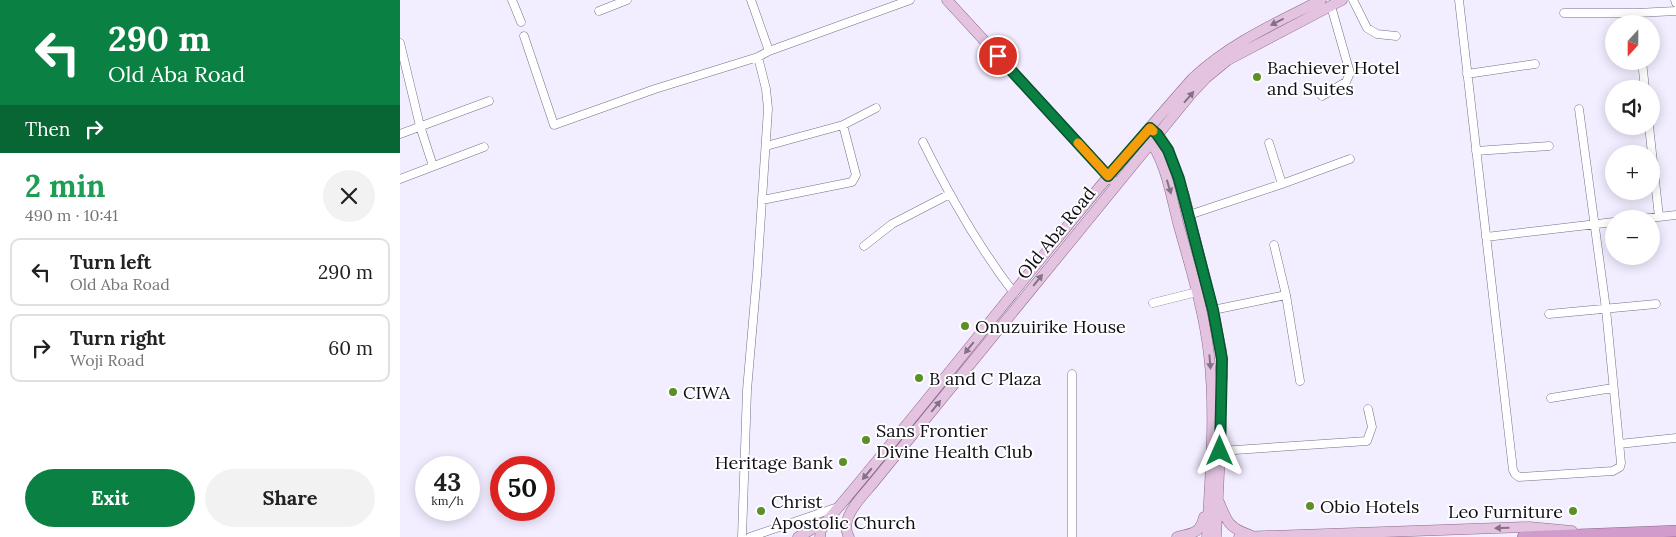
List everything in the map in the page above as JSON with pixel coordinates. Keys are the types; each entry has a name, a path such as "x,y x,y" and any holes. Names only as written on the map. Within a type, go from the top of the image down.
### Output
{"highway":[{"path":"1523,537 1676,532"}],"main road":[{"path":"947,0 1116,184"},
{"name":"Old Aba Road","path":"849,537 846,527 847,520 857,504 1116,184 1193,78 1223,52 1240,41 1321,0"},
{"name":"Old Aba Road","path":"820,537 821,530 826,522 905,428 1108,176 1206,78 1223,64 1238,54 1342,0"},
{"path":"1151,135 1171,159 1184,195 1213,310 1222,359 1220,451 1206,537"},
{"path":"1151,135 1167,182 1197,292 1206,335 1211,375 1211,450 1216,537"},
{"path":"1213,500 1228,524 1239,531 1256,536"},
{"path":"1177,537 1192,534 1201,528 1213,500"},
{"path":"798,537 826,522"},
{"path":"1238,537 1529,527 1603,534"}],"street":[{"path":"512,0 521,22"},
{"path":"599,11 627,0"},
{"path":"752,0 769,52"},
{"path":"524,36 554,125 655,89 758,57 910,0"},
{"path":"1353,0 1367,28 1377,34 1396,36"},
{"path":"1459,0 1513,470 1519,477 1613,471 1621,463 1606,309 1579,108"},
{"path":"1322,96 1346,82 1350,72 1331,6"},
{"path":"1564,13 1676,11"},
{"path":"400,44 420,126 433,166"},
{"path":"742,537 748,390 766,146 767,100 758,57"},
{"path":"1467,74 1535,64"},
{"path":"400,134 489,101"},
{"path":"766,146 843,125 876,108"},
{"path":"762,200 852,182 856,175 843,125"},
{"path":"1650,135 1658,210"},
{"path":"923,142 950,194 985,253 1014,293"},
{"path":"1269,143 1282,184"},
{"path":"1476,151 1549,146"},
{"path":"400,179 484,148"},
{"path":"1189,215 1350,159"},
{"path":"864,246 892,224 950,194"},
{"path":"1660,217 1676,215"},
{"path":"1486,237 1605,223"},
{"path":"1274,245 1286,295 1300,382"},
{"path":"1153,303 1197,292"},
{"path":"1213,310 1286,295"},
{"path":"1549,314 1656,304"},
{"path":"1072,374 1072,537"},
{"path":"1551,398 1613,388"},
{"path":"1220,451 1367,441 1372,427 1368,409"},
{"path":"1619,444 1676,438"},
{"path":"750,537 838,507"}],"slow traffic":[{"path":"1078,143 1108,176 1150,128 1153,131"}],"place":[{"name":"Bachiever Hotel and Suites","path":"1257,77"},
{"name":"Onuzuirike House","path":"965,326"},
{"name":"B and C Plaza","path":"919,378"},
{"name":"CIWA","path":"673,392"},
{"name":"Sans Frontier Divine Health Club","path":"866,440"},
{"name":"Heritage Bank","path":"843,462"},
{"name":"Obio Hotels","path":"1310,506"},
{"name":"Christ Apostolic Church","path":"761,511"},
{"name":"Leo Furniture","path":"1573,511"}],"route":[{"path":"998,56 1108,176 1150,128 1157,134 1168,150 1184,195 1213,310 1221,350 1220,451"}]}
